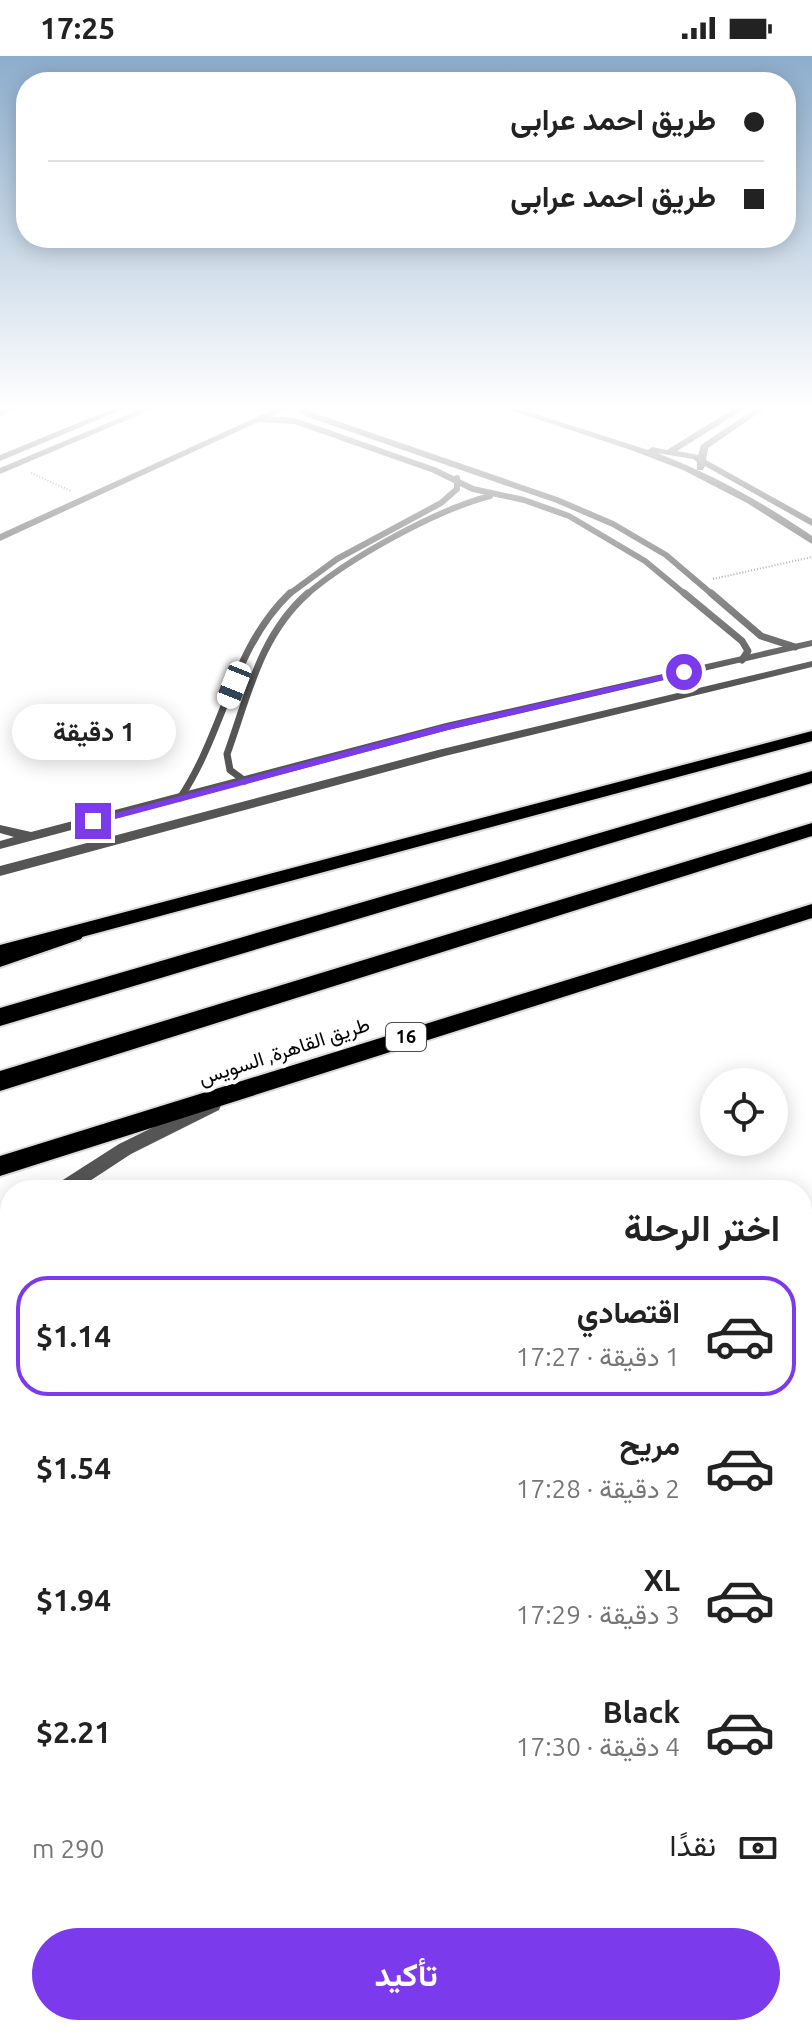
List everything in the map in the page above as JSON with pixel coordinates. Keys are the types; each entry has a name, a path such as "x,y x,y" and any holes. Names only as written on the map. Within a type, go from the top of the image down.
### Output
{"highway":[{"path":"0,952 812,736"},
{"path":"0,1017 812,777"},
{"path":"0,1081 812,829"},
{"name":"طريق القاهرة, السويس","path":"0,1166 812,911"},
{"path":"0,959 73,934"}],"street":[{"path":"0,530 68,498"},
{"path":"0,538 84,498"},
{"path":"744,498 812,541"},
{"path":"767,498 812,523"},
{"path":"0,845 510,711 812,643"},
{"path":"0,871 527,731 812,664"},
{"path":"510,711 527,731"},
{"path":"0,829 34,837"},
{"path":"77,1180 125,1149 254,1086"}],"lane":[{"path":"180,798 204,756 253,637 280,599 323,569 446,498"},
{"path":"245,781 230,770 227,754 269,641 294,605 334,575 475,498"},
{"path":"516,498 569,516 621,544 733,633 746,646 746,656 742,660"},
{"path":"552,498 641,539 768,640 795,647"},
{"path":"441,503 454,509"},
{"path":"733,633 753,628"},
{"path":"204,756 227,754"}],"path":[{"path":"698,582 812,557"}],"route":[{"path":"93,821 446,727 684,672"}]}
